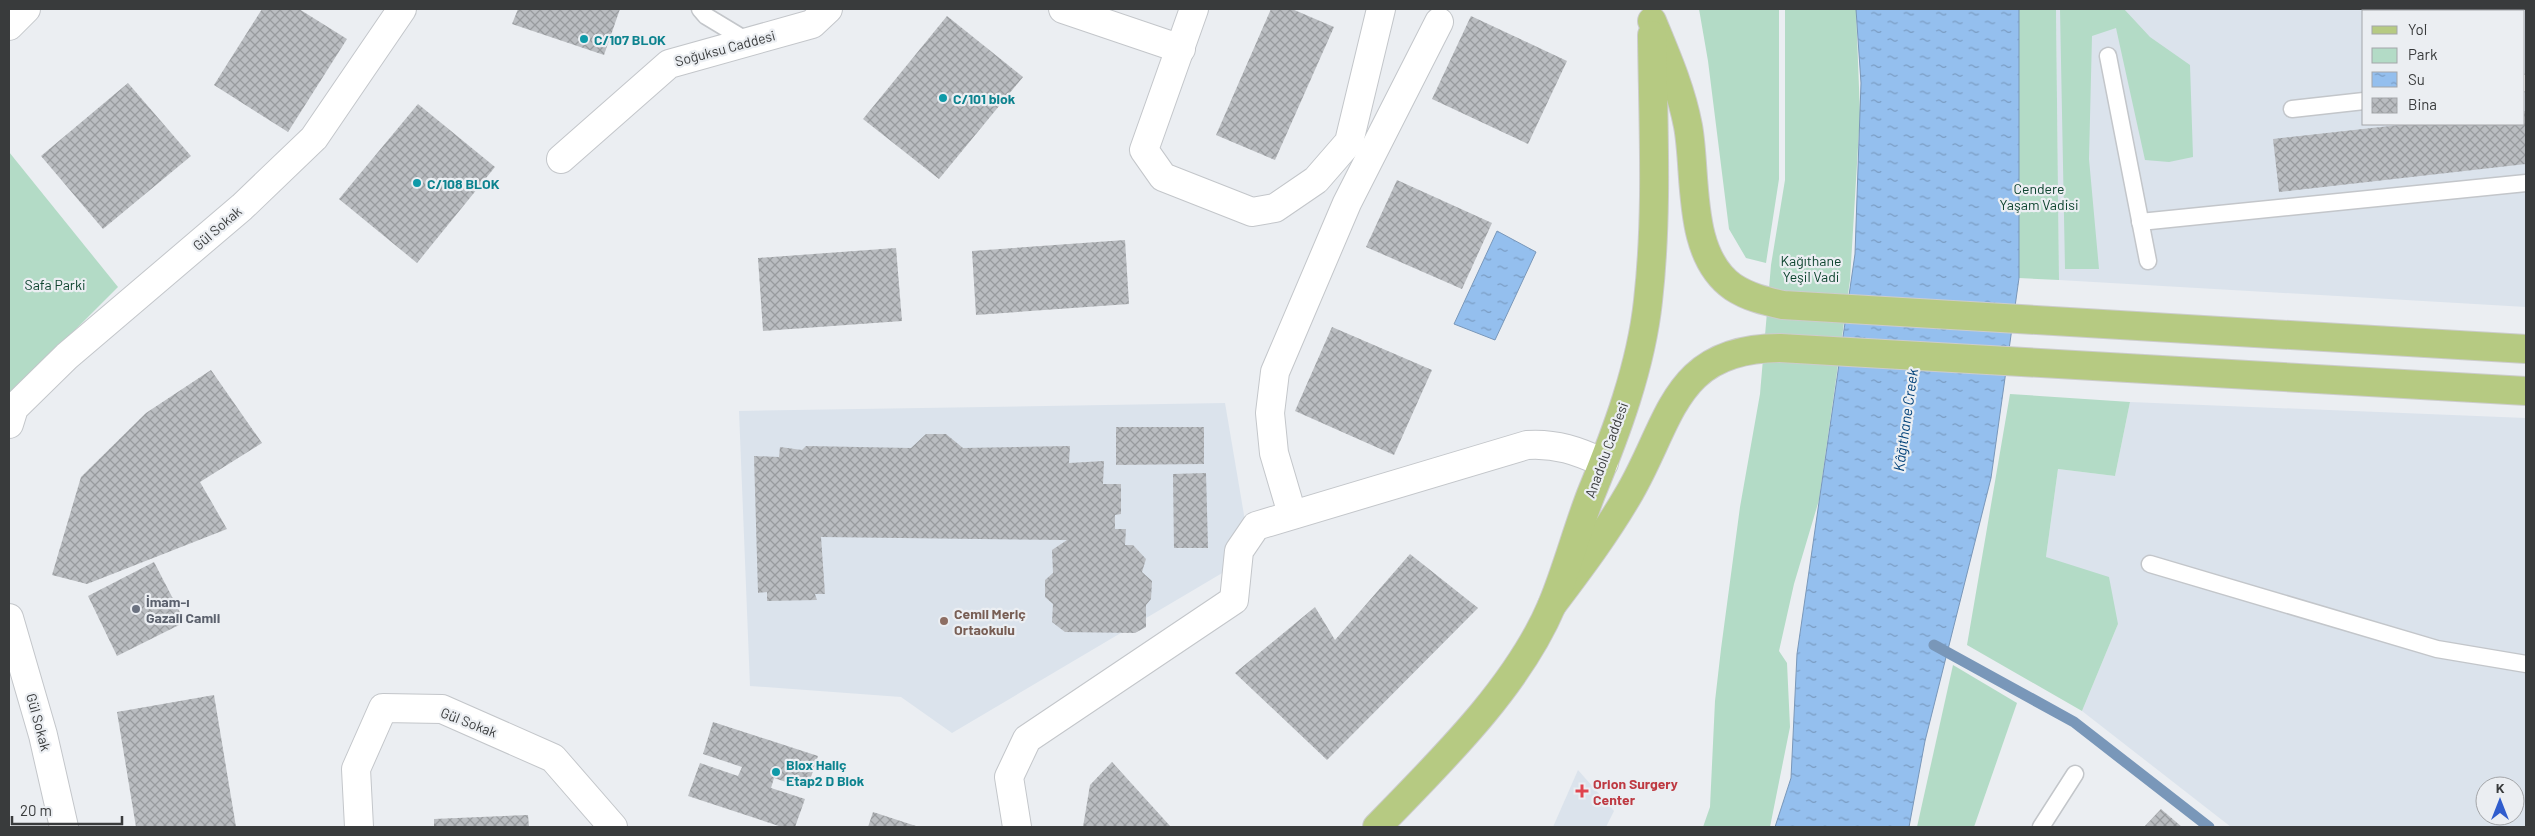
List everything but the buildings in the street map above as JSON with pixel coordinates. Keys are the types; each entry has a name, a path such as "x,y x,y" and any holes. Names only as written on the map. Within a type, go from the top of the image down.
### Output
{"main road":[{"path":"1650,15 1670,64 1688,127 1695,200 1709,260 1733,287 1752,297 1783,305 2526,349"},
{"name":"Anadolu Caddesi","path":"1377,827 1457,744 1503,686 1536,636 1552,605 1576,532 1604,463 1635,370 1648,301 1653,214 1650,15"},
{"path":"1552,605 1607,531 1646,465 1664,419 1683,387 1706,368 1730,356 1747,351 1780,348 2526,391"}],"street":[{"path":"9,26 26,9"},
{"name":"Gül Sokak","path":"9,424 14,408 67,356 242,207 314,138 402,9"},
{"name":"Soğuksu Caddesi","path":"561,159 668,64 812,24 828,9"},
{"path":"1063,9 1181,49"},
{"path":"1194,9 1144,150 1163,177 1252,212 1275,208 1316,180 1349,142 1382,9"},
{"path":"1292,514 1274,453 1270,413 1275,372 1346,203 1439,22"},
{"path":"1017,827 1009,777 1028,739 1234,600 1239,551 1256,526 1527,445 1548,444 1563,447 1579,451 1604,463"},
{"name":"Gül Sokak","path":"9,618 43,735 64,827"},
{"name":"Gül Sokak","path":"358,827 356,769 383,708 442,709 553,758 613,827"}],"lane":[{"path":"700,9 706,16 749,42"},
{"path":"2108,56 2148,261"},
{"path":"2292,110 2362,101"},
{"path":"2140,222 2526,183"},
{"path":"2150,564 2437,649 2526,664"},
{"path":"2041,827 2075,774"}],"shaded area":[{"path":"2056,9 2526,9 2526,307 2059,280"},
{"path":"2130,402 2526,418 2526,827 2231,827 2082,711 2118,624 2046,557 2058,469 2115,476"},
{"name":"Cemil Meriç Ortaokulu","path":"1225,403 1251,556 952,733 901,697 750,686 739,411"},
{"name":"Orion Surgery Center","path":"1578,770 1614,811 1606,827 1553,827"}],"green space":[{"path":"1699,9 1779,9 1779,179 1766,263 1746,258 1729,229 1708,61"},
{"name":"Kağıthane Yeşil Vadi","path":"1785,9 1856,9 1860,114 1850,280 1819,500 1794,584 1779,651 1787,663 1790,727 1770,827 1703,827 1710,807 1715,701 1721,649 1740,507 1760,394 1771,265 1785,180"},
{"name":"Cendere Yaşam Vadisi","path":"2019,9 2056,9 2059,280 2019,278"},
{"path":"2060,9 2124,9 2150,37 2190,65 2193,157 2169,162 2145,160 2116,28 2092,36 2089,159 2099,269 2065,269"},
{"name":"Safa Parki","path":"9,152 118,287 9,396"},
{"path":"2010,394 2130,402 2115,476 2058,469 2046,557 2109,577 2118,624 2082,711 1967,645"},
{"path":"1953,665 2017,703 1974,827 1917,827"}],"water":[{"name":"Kâğıthane Creek","path":"1856,9 2019,9 2019,278 1991,478 1925,741 1909,827 1775,827 1791,778 1797,654 1855,254 1861,83"},
{"path":"1497,231 1536,252 1495,340 1454,324"}],"waterway":[{"path":"1934,645 2074,722 2209,827"}],"place":[{"name":"C/107 BLOK","path":"584,39"},
{"name":"C/101 blok","path":"943,98"},
{"name":"C/108 BLOK","path":"417,183"},
{"name":"İmam-ı Gazali Camii","path":"136,609"},
{"name":"Cemil Meriç Ortaokulu","path":"944,621"},
{"name":"Blox Haliç Etap2 D Blok","path":"776,772"},
{"name":"Orion Surgery Center","path":"1582,791"}]}
